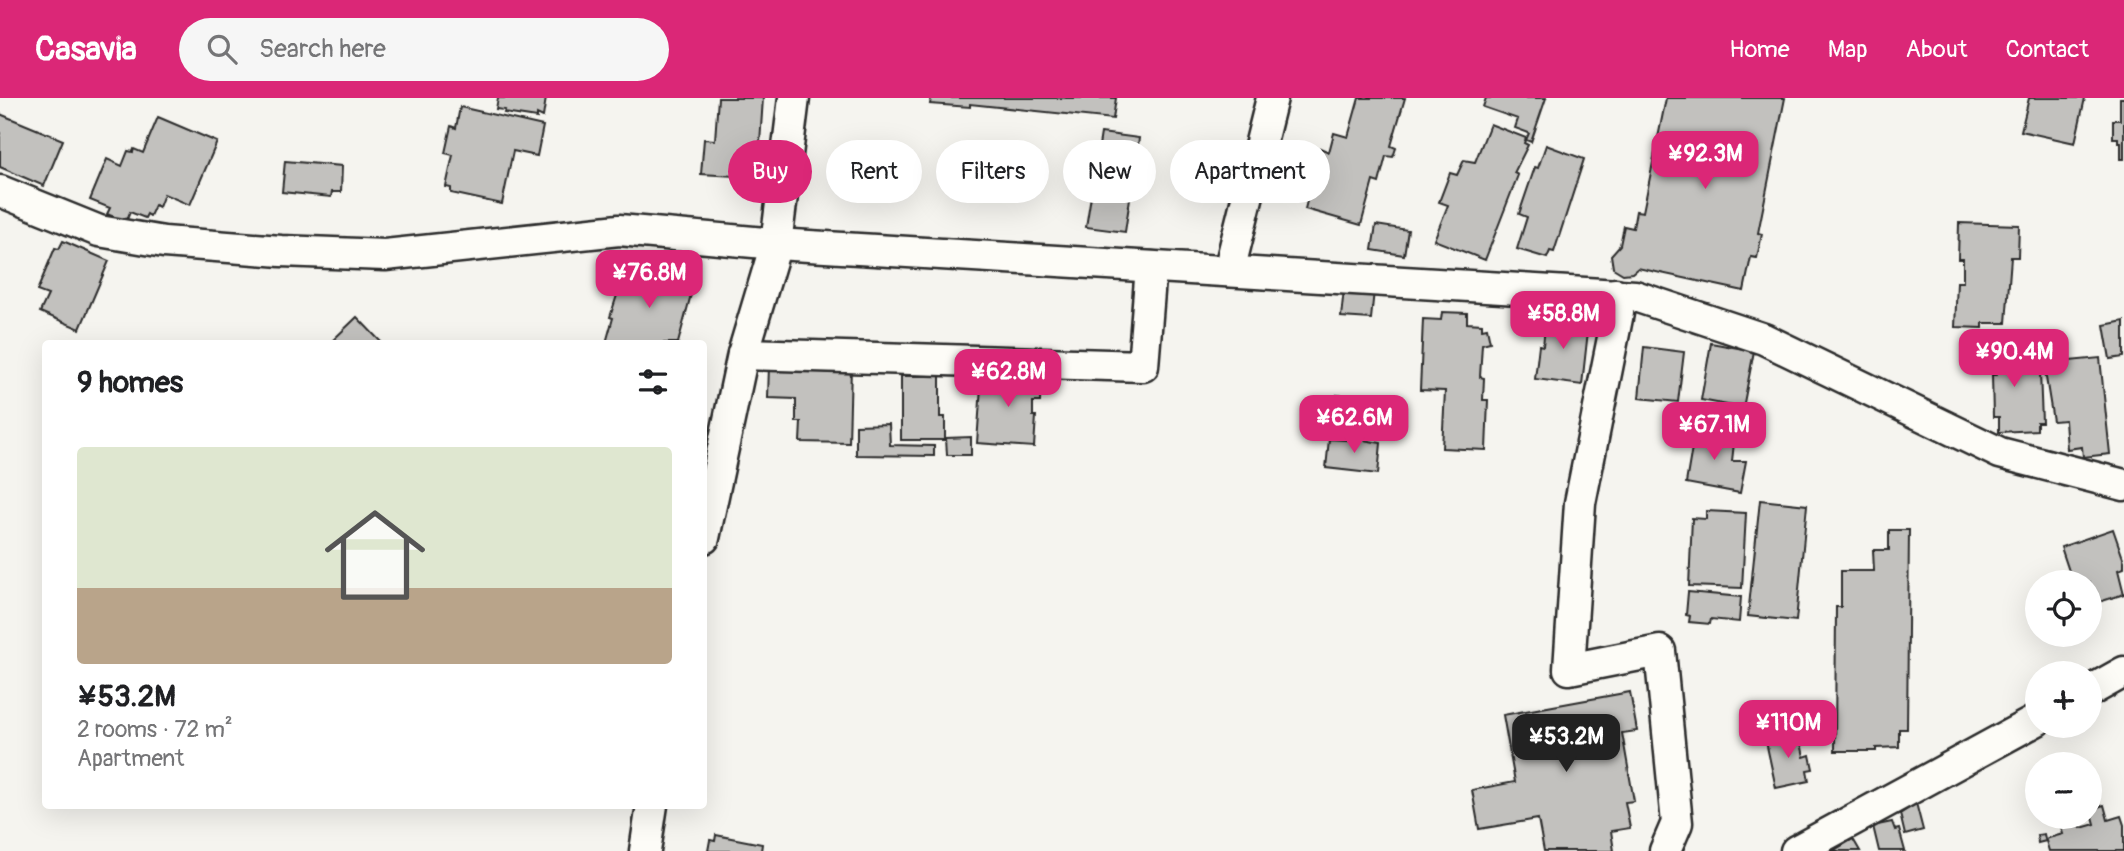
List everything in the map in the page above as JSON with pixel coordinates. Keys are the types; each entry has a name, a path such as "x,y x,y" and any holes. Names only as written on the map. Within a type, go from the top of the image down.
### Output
{"street":[{"path":"707,524 743,354 776,244 794,98"},
{"path":"1229,271 1272,98"},
{"path":"0,191 99,231 164,242 281,251 385,255 619,230 776,244 1635,296 1764,338 2000,453 2124,485"},
{"path":"743,354 1143,366 1151,267"},
{"path":"1616,294 1618,313 1580,503 1569,668 1660,651 1677,823 1665,851"},
{"path":"2102,684 2124,672"},
{"path":"1796,851 2025,727"},
{"path":"645,851 651,809"}],"building":[{"path":"498,98 546,98 543,117 537,114 537,118 504,113 505,110 496,109"},
{"path":"718,98 763,98 760,140 728,140 728,176 701,174 704,139 715,140"},
{"path":"931,98 1116,98 1113,119 970,104 970,107 930,104"},
{"path":"1359,98 1405,98 1391,146 1396,148 1393,157 1386,156 1379,183 1373,181 1361,225 1305,209 1306,203 1330,203 1330,148 1334,133 1348,137"},
{"path":"1486,98 1546,98 1531,142 1526,140 1529,133 1515,128 1518,119 1483,107"},
{"path":"1666,98 1785,98 1758,233 1762,234 1757,258 1751,257 1744,291 1638,268 1632,273 1623,274 1613,268 1611,255 1620,245 1624,226 1633,228 1636,211 1643,212"},
{"path":"2029,98 2085,98 2075,143 2021,131"},
{"path":"2120,98 2124,98 2124,159 2121,159 2121,143 2118,143 2118,138 2113,138 2113,120 2120,120"},
{"path":"460,107 543,126 537,156 513,151 502,204 451,193 451,188 446,187 453,155 445,153 451,126 456,128"},
{"path":"0,114 63,140 44,186 0,167"},
{"path":"158,117 217,142 190,205 164,194 159,207 155,205 150,216 147,214 145,218 130,212 126,222 107,214 110,208 90,200 107,159 122,166 128,151 133,152 134,149 143,153"},
{"path":"1490,124 1526,138 1524,143 1528,145 1514,173 1518,175 1485,260 1434,240 1448,205 1439,202 1450,173 1457,175 1464,160 1475,162"},
{"path":"1101,133 1139,138 1139,140 1100,140"},
{"path":"1546,145 1584,159 1554,252 1550,251 1547,258 1517,249 1527,217 1519,214 1535,167 1538,168"},
{"path":"285,161 342,166 341,192 332,192 331,197 282,192"},
{"path":"1090,203 1129,203 1125,232 1086,227"},
{"path":"1959,223 2019,225 2018,257 2011,257 2006,323 1983,323 1983,328 1955,327 1957,282 1963,282 1963,259 1958,259"},
{"path":"1376,225 1408,230 1404,255 1372,250"},
{"path":"63,241 109,261 80,329 40,312 48,295 37,291 55,248 59,249"},
{"path":"626,267 693,287 679,340 607,340 613,318 610,317"},
{"path":"1344,289 1374,291 1371,319 1341,317"},
{"path":"1442,312 1467,313 1467,323 1482,324 1482,329 1487,328 1490,342 1482,344 1480,377 1484,378 1483,400 1488,400 1486,450 1442,448 1445,391 1420,390 1423,319 1441,320"},
{"path":"357,317 379,340 333,340"},
{"path":"1546,317 1589,322 1582,385 1535,379 1539,345 1543,346"},
{"path":"2124,321 2124,357 2110,359 2104,325"},
{"path":"2017,341 2018,367 2038,366 2040,372 2042,422 2037,422 2037,430 1999,432 1999,417 1993,417 1992,375 1996,375 1996,367 1987,368 1986,343"},
{"path":"1711,343 1754,351 1743,408 1701,400"},
{"path":"1644,347 1684,352 1678,402 1639,398"},
{"path":"2057,355 2059,362 2100,358 2110,454 2083,457 2082,447 2067,449 2065,420 2053,421 2043,359"},
{"path":"769,365 851,366 849,443 800,442 801,422 796,422 796,399 768,398"},
{"path":"982,372 1041,376 1040,402 1033,402 1033,416 1036,416 1034,447 977,443"},
{"path":"901,376 940,376 940,417 945,417 945,440 901,440"},
{"path":"1337,395 1366,399 1364,421 1334,418"},
{"path":"889,424 890,445 934,446 934,456 856,455 856,425"},
{"path":"1696,424 1723,430 1721,440 1734,443 1732,461 1746,461 1740,493 1686,483"},
{"path":"1347,434 1364,436 1363,440 1381,443 1378,474 1326,468 1329,439 1346,440"},
{"path":"971,437 971,455 947,455 946,438"},
{"path":"1760,500 1807,505 1796,621 1748,616"},
{"path":"1706,511 1746,513 1742,588 1689,586 1692,518 1706,519"},
{"path":"2113,529 2124,561 2124,568 2118,570 2124,594 2102,601 2102,570 2069,570 2061,547"},
{"path":"1889,530 1909,530 1907,729 1899,729 1899,747 1876,748 1876,751 1835,751 1836,607 1841,607 1841,571 1874,571 1873,550 1889,550"},
{"path":"1688,592 1741,597 1739,622 1711,619 1710,624 1689,622 1690,616 1686,615"},
{"path":"1630,692 1637,731 1622,733 1634,801 1625,802 1630,828 1611,831 1614,851 1544,851 1538,819 1479,829 1472,790 1515,782 1503,715"},
{"path":"1786,731 1788,741 1800,738 1804,757 1810,755 1813,769 1807,770 1809,781 1776,788 1765,737"},
{"path":"1916,803 1923,830 1905,835 1900,814"},
{"path":"2102,806 2108,820 2121,816 2124,825 2124,851 2049,851 2046,841 2038,843 2037,835 2044,834 2045,839 2063,834 2061,829 2102,829"},
{"path":"1892,822 1895,830 1899,829 1905,851 1879,851 1873,826"},
{"path":"716,835 762,844 761,851 708,851 710,840 715,841"},
{"path":"1853,839 1860,851 1833,851"}]}
